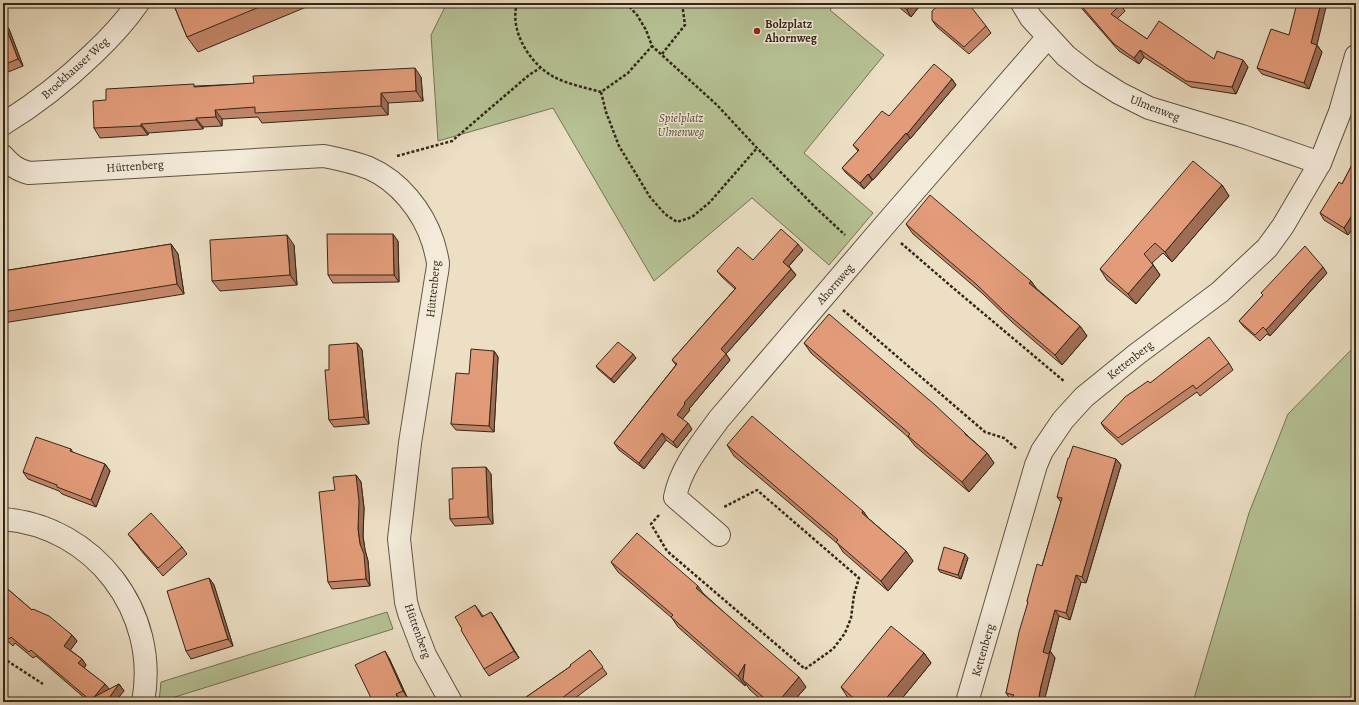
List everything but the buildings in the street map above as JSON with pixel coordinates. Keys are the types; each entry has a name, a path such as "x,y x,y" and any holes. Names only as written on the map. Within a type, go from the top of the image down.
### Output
{"street":[{"name":"Brockhauser Weg","path":"3,124 47,95 78,68 127,19 138,3"},
{"name":"Ulmenweg","path":"1022,3 1031,18 1066,56 1089,74 1119,93 1149,108 1242,136 1320,163"},
{"name":"Ahornweg","path":"675,497 677,485 683,471 719,419 1048,37"},
{"name":"Kettenberg","path":"968,702 1036,465 1042,451 1063,420 1084,397 1137,354 1220,292 1267,248 1283,226 1320,163 1340,112 1356,56"},
{"name":"Hüttenberg","path":"3,156 11,166 20,171 29,173 324,156 370,168 406,195 418,211 428,229 438,262 410,443 398,539 406,602 409,613 425,655 451,702"},
{"path":"675,497 700,520 719,534"},
{"path":"3,519 37,526 58,533 81,547 100,564 118,584 132,608 141,636 146,687 144,702"}],"path":[{"path":"517,3 514,18 516,28 525,48 540,68 555,78 601,92"},
{"path":"626,3 637,15 646,30 652,46 717,105 815,207 863,251"},
{"path":"662,54 685,25 682,3"},
{"path":"601,92 628,73 652,46"},
{"path":"397,156 452,140 540,68"},
{"path":"601,92 606,112 618,146 650,197 665,214 677,222 692,217 710,202 757,148"},
{"path":"883,227 952,287 1084,397"},
{"path":"825,295 985,432 1004,438 1036,465"},
{"path":"675,497 651,524 667,551 805,669 833,649 845,633 851,618 854,595 859,578 757,490 700,520"},
{"path":"3,658 43,684"}],"green space":[{"name":"Spielplatz Ulmenweg","path":"447,3 835,3 830,10 884,55 804,153 873,213 829,265 752,198 654,281 553,108 438,141 431,35"},
{"path":"1356,345 1356,702 1193,702 1249,513 1288,414"},
{"path":"387,612 393,629 159,702 161,682"}],"place":[{"name":"Bolzplatz Ahornweg","path":"757,31"}]}
